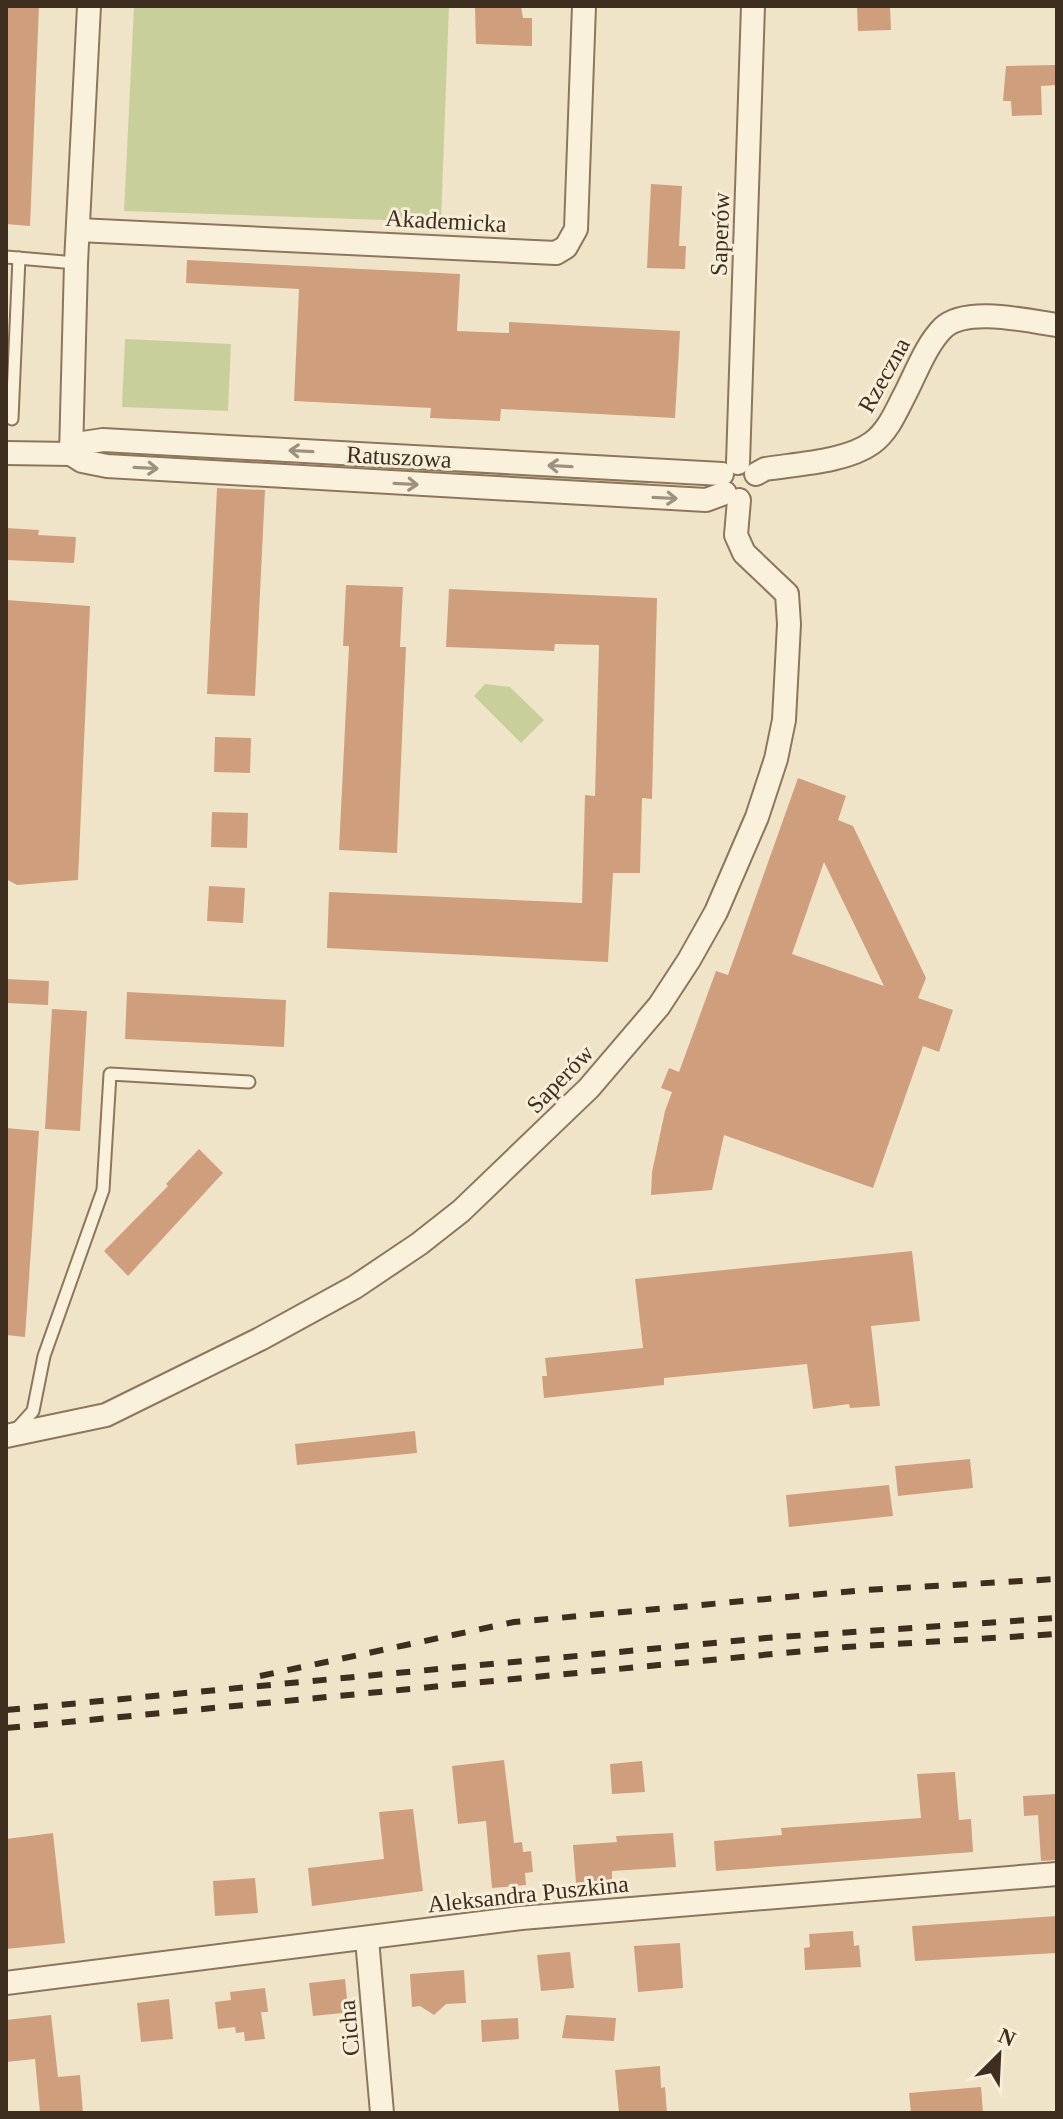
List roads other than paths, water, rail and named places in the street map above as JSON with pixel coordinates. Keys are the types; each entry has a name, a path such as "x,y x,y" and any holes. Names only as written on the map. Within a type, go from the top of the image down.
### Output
{"street":[{"path":"71,454 76,263 89,6"},
{"name":"Akademicka","path":"78,230 556,253 566,247 576,229 584,6"},
{"name":"Saperów","path":"8,1436 106,1415 260,1339 355,1287 419,1244 461,1211 589,1088 659,1006 689,960 731,878 772,773 784,720 789,624 787,594 744,553 736,535 753,6"},
{"name":"Rzeczna","path":"736,481 765,469 857,452 874,442 890,423 933,341 944,327 955,321 966,317 991,317 1057,325"},
{"name":"Ratuszowa","path":"6,453 71,454 83,443 103,440 736,481"},
{"name":"Aleksandra Puszkina","path":"6,1983 521,1918 1057,1874"},
{"name":"Cicha","path":"367,1939 382,2113"}],"lane":[{"path":"6,257 76,263"},
{"path":"12,419 19,258"},
{"path":"8,1436 33,1411 44,1356 103,1190 110,1074 249,1082"}],"railway":[{"path":"260,1676 514,1622 865,1590 1057,1579"},
{"path":"6,1710 766,1638 1057,1618"},
{"path":"6,1728 846,1647 1057,1634"}]}
